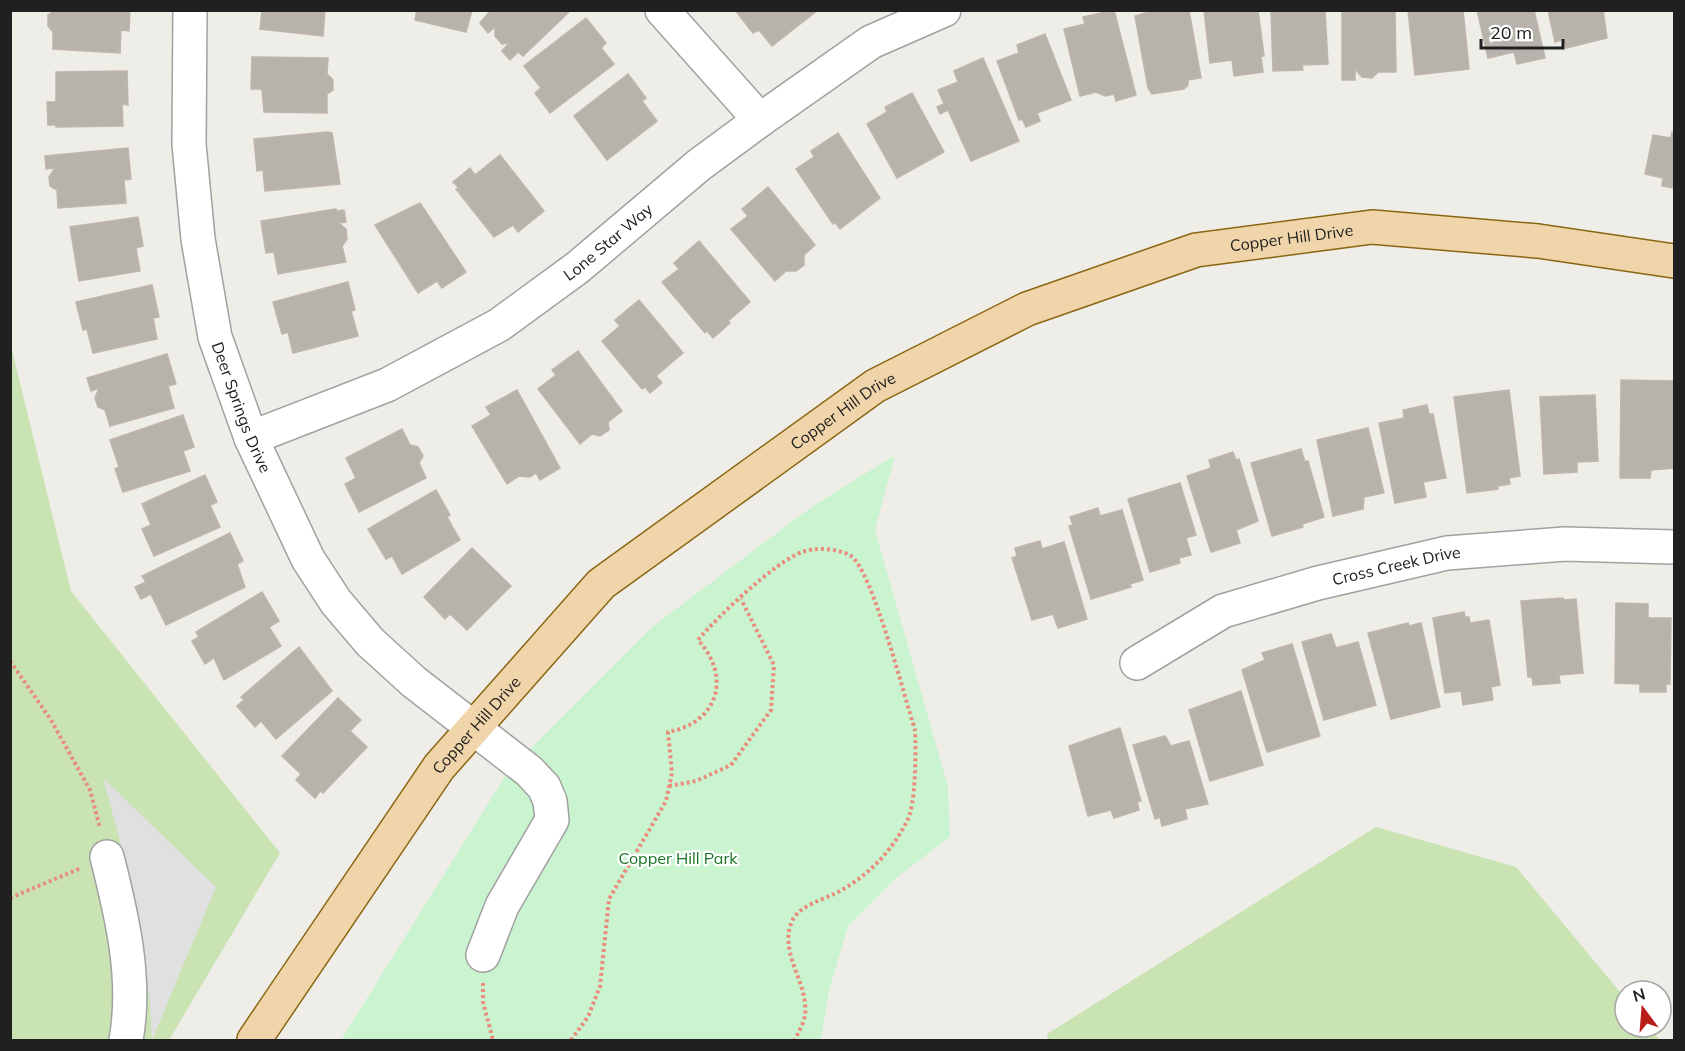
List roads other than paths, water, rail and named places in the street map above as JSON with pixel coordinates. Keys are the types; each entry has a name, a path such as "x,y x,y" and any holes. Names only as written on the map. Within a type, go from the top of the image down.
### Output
{"main road":[{"name":"Copper Hill Drive","path":"254,1041 439,767 601,584 875,386 1027,309 1196,250 1372,228 1538,242 1674,261"}],"street":[{"name":"Deer Springs Drive","path":"190,10 189,144 198,239 215,337 251,438 308,559 336,602 370,642 414,682 471,729 529,771 544,787 550,801 552,819 502,906 483,955"},
{"path":"662,10 760,120"},
{"name":"Lone Star Way","path":"251,438 387,385 499,325 577,268 699,165 760,120 871,42 944,10"},
{"name":"Cross Creek Drive","path":"1137,663 1223,611 1318,583 1447,553 1565,544 1674,547"},
{"path":"107,857 124,922 130,1014 126,1041"}],"park label":[{"name":"Copper Hill Park","path":"678,858"}]}
